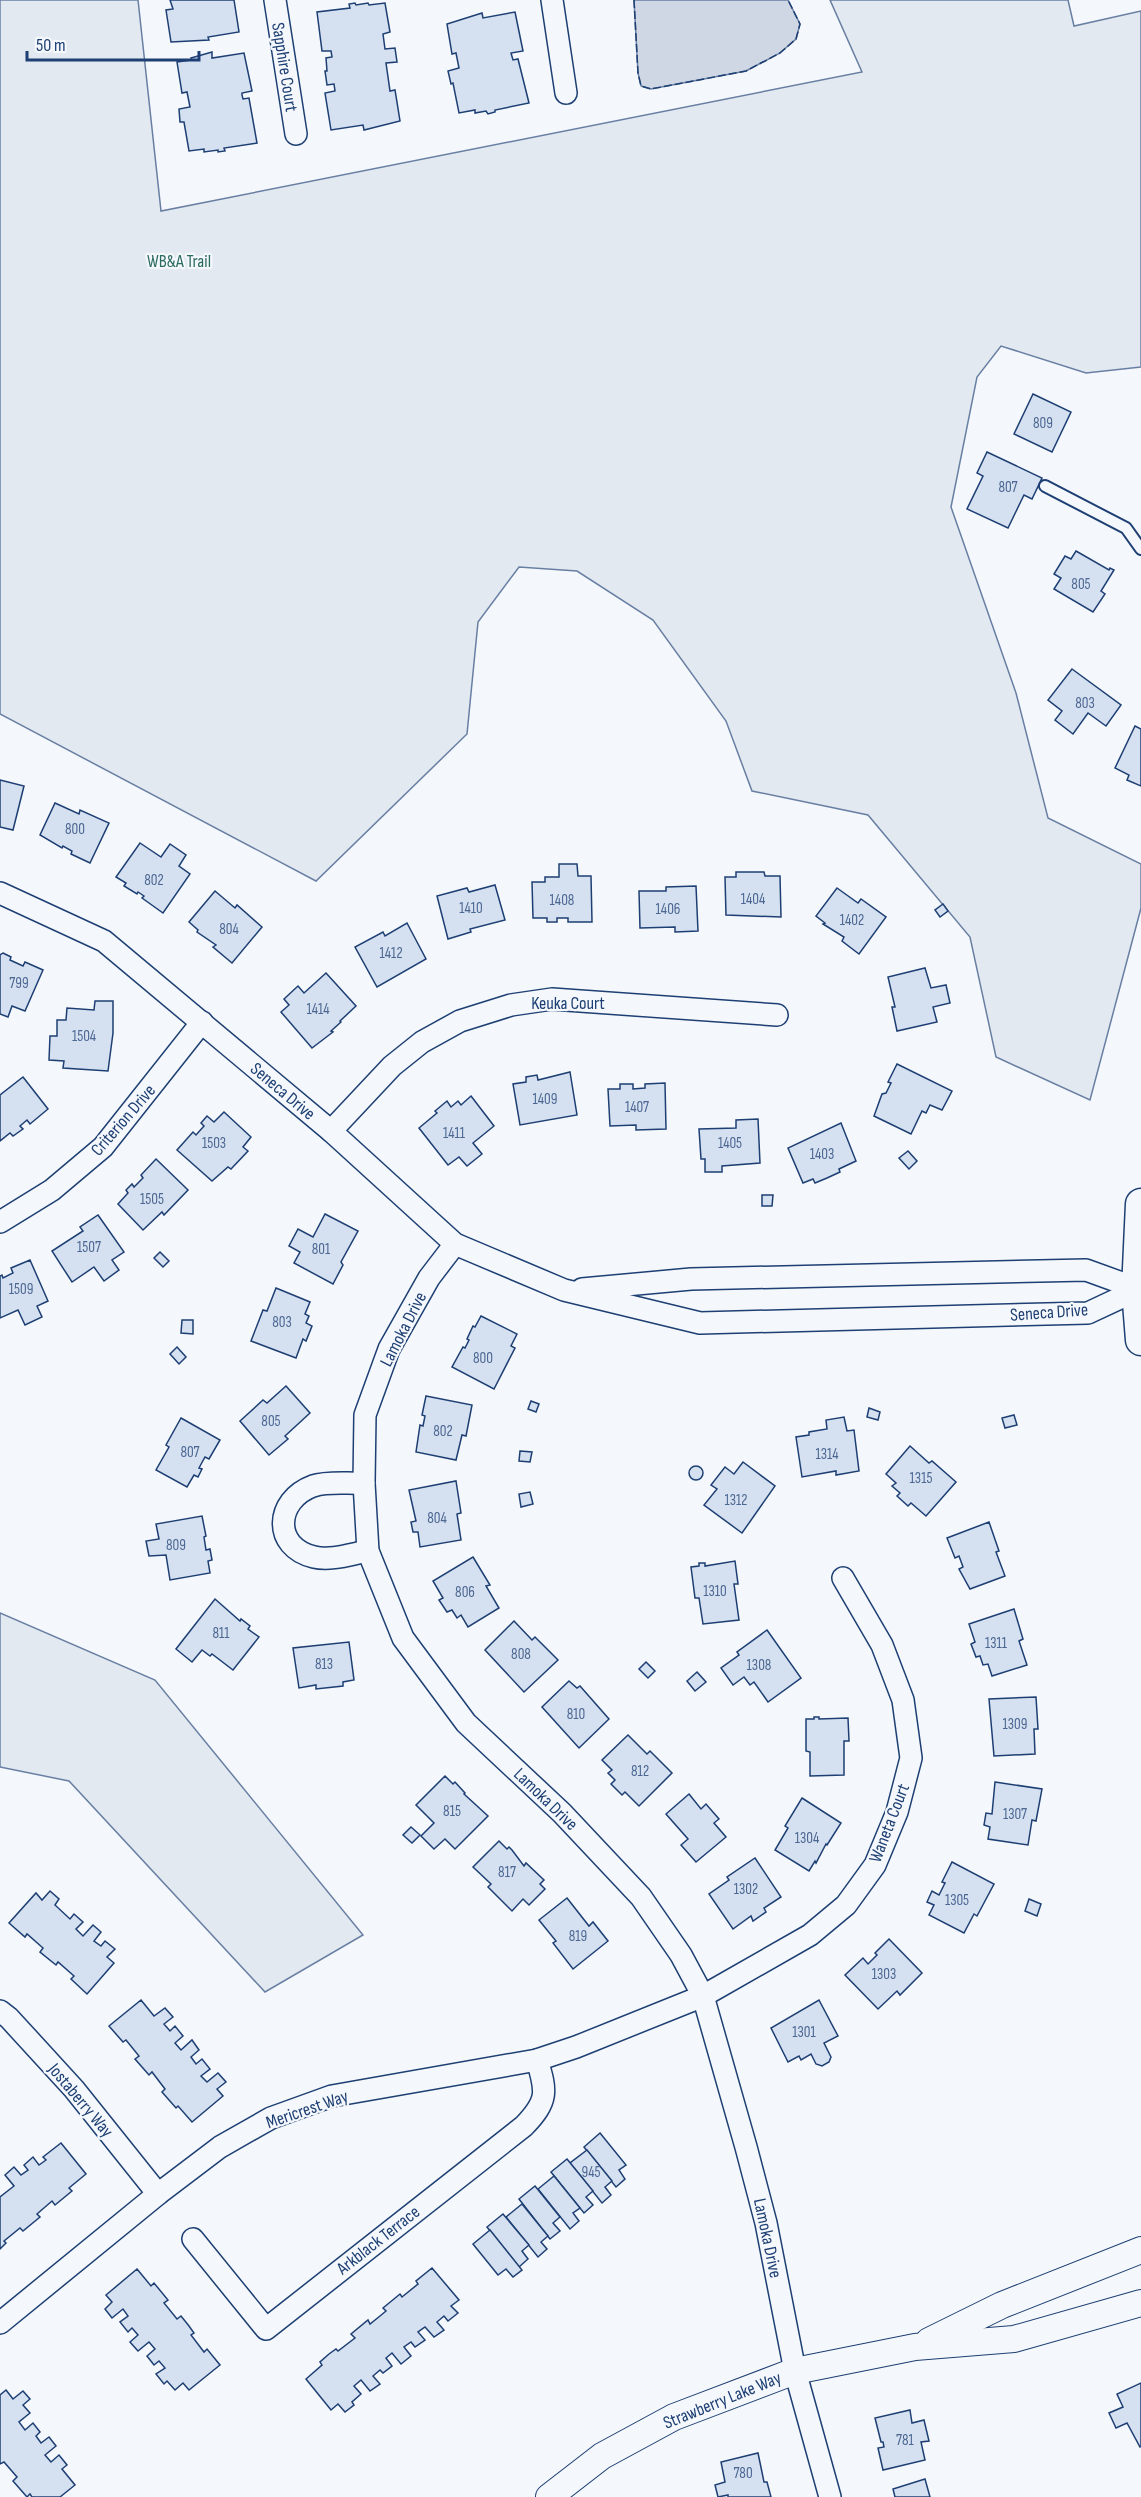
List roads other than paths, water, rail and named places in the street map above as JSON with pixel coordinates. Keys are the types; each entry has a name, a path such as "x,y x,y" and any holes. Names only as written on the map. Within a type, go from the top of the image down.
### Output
{"main road":[{"path":"1141,1204 1139,1290 1141,1340"}],"street":[{"name":"Sapphire Court","path":"275,0 296,134"},
{"path":"552,0 567,93"},
{"name":"Seneca Drive","path":"0,893 105,941 331,1131 454,1244 564,1290 700,1323 1088,1313 1139,1290"},
{"name":"Keuka Court","path":"331,1131 392,1066 422,1042 460,1021 511,1005 552,999 777,1015"},
{"name":"Criterion Drive","path":"0,1222 52,1190 103,1147 202,1022"},
{"name":"Lamoka Drive","path":"454,1244 429,1278 389,1349 365,1415 364,1483 368,1551 403,1638 466,1723 562,1813 641,1897 681,1955 703,1996 766,2223 795,2371 831,2497"},
{"name":"Seneca Drive","path":"564,1290 692,1279 1086,1270 1139,1290"},
{"path":"364,1483 315,1486 296,1495 286,1508 283,1528 289,1543 300,1552 316,1558 332,1558 368,1551"},
{"name":"Waneta Court","path":"703,1996 810,1935 846,1905 875,1865 897,1812 911,1758 903,1700 882,1645 843,1578"},
{"name":"Mericrest Way","path":"0,2323 158,2194 220,2147 271,2118 332,2096 537,2060 576,2047 703,1996"},
{"name":"Jostaberry Way","path":"0,2011 74,2089 158,2194"},
{"name":"Arkblack Terrace","path":"193,2239 266,2329 524,2126 535,2114 545,2095 545,2086 537,2060"},
{"name":"Strawberry Lake Way","path":"915,2347 1002,2305 1141,2250"},
{"name":"Strawberry Lake Way","path":"549,2497 602,2456 674,2417 795,2371 915,2347 1014,2339 1141,2303"}],"lane":[{"path":"1045,486 1125,528 1141,549"}],"park label":[{"name":"WB&A Trail","path":"179,261"}]}
